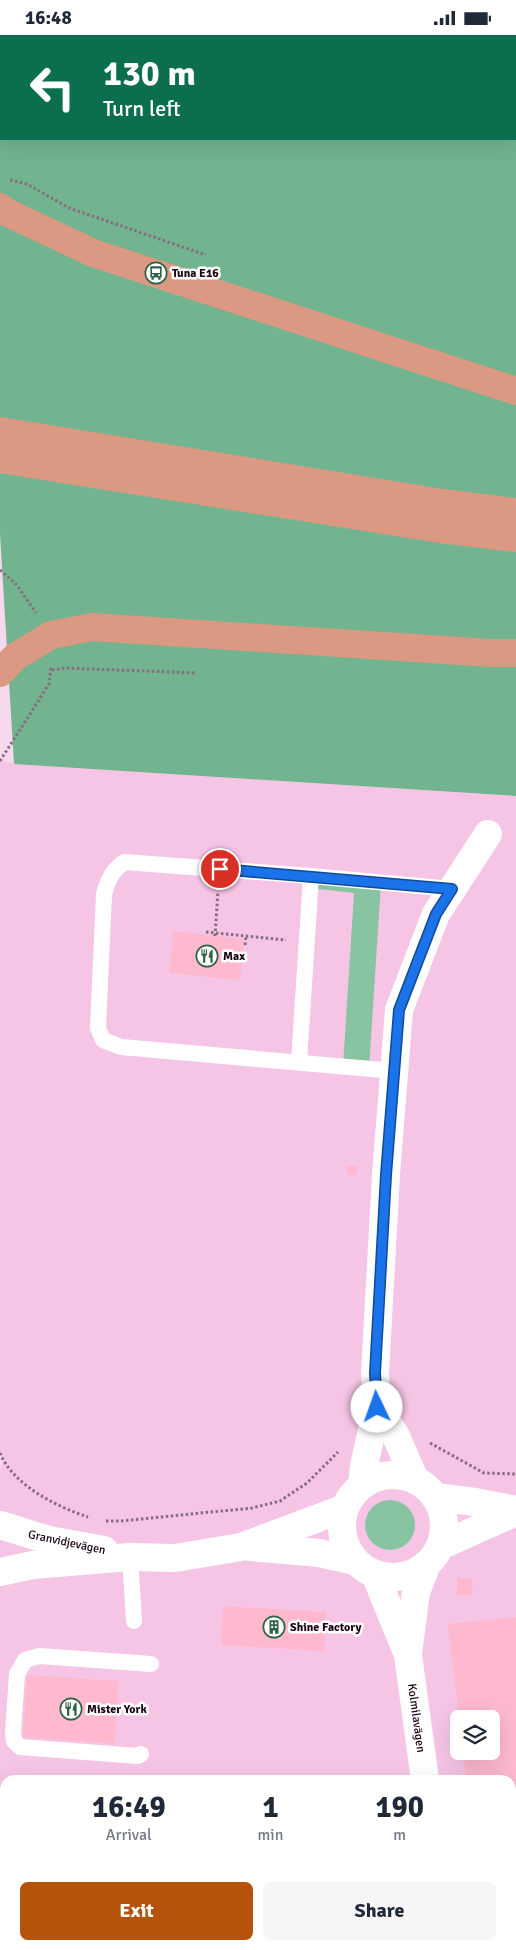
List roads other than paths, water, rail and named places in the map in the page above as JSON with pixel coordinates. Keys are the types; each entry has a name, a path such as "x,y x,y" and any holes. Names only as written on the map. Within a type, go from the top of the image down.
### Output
{"highway":[{"path":"0,207 6,212 94,253 516,391"},
{"path":"0,431 432,501 516,512"},
{"path":"0,459 440,529 516,538"},
{"path":"0,673 15,657 51,635 92,627 490,653 516,653"}],"street":[{"path":"415,1480 383,1438 377,1407 375,1373 386,1175 399,1010 436,914 488,834"},
{"path":"362,1485 364,1466 383,1438"},
{"path":"434,1555 444,1534 444,1521 435,1497 426,1487 415,1480 387,1475 374,1478 362,1485 352,1495 345,1507 342,1521 342,1536 347,1549 365,1568 388,1577 403,1577 416,1572 434,1555 516,1511"},
{"path":"435,1497 516,1511"},
{"name":"Granvidjevägen","path":"0,1572 33,1565 133,1556 175,1558 241,1547 345,1507"},
{"name":"Granvidjevägen","path":"0,1525 50,1540 133,1556"},
{"name":"Granvidjevägen","path":"241,1547 319,1553 365,1568"},
{"name":"Kolmilavägen","path":"424,1775 408,1655 416,1592 434,1555"},
{"name":"Kolmilavägen","path":"365,1568 408,1655"}],"lane":[{"path":"394,1071 121,1047 103,1040 98,1028 104,894 107,881 114,869 124,862 452,889"},
{"path":"299,1062 311,876"},
{"path":"133,1556 134,1621"},
{"path":"141,1755 20,1747 14,1741 12,1733 17,1674 25,1660 39,1656 150,1664"}],"place":[{"name":"Tuna E16","path":"156,273"},
{"name":"Max","path":"207,956"},
{"name":"Shine Factory","path":"274,1627"},
{"name":"Mister York","path":"71,1709"}]}
